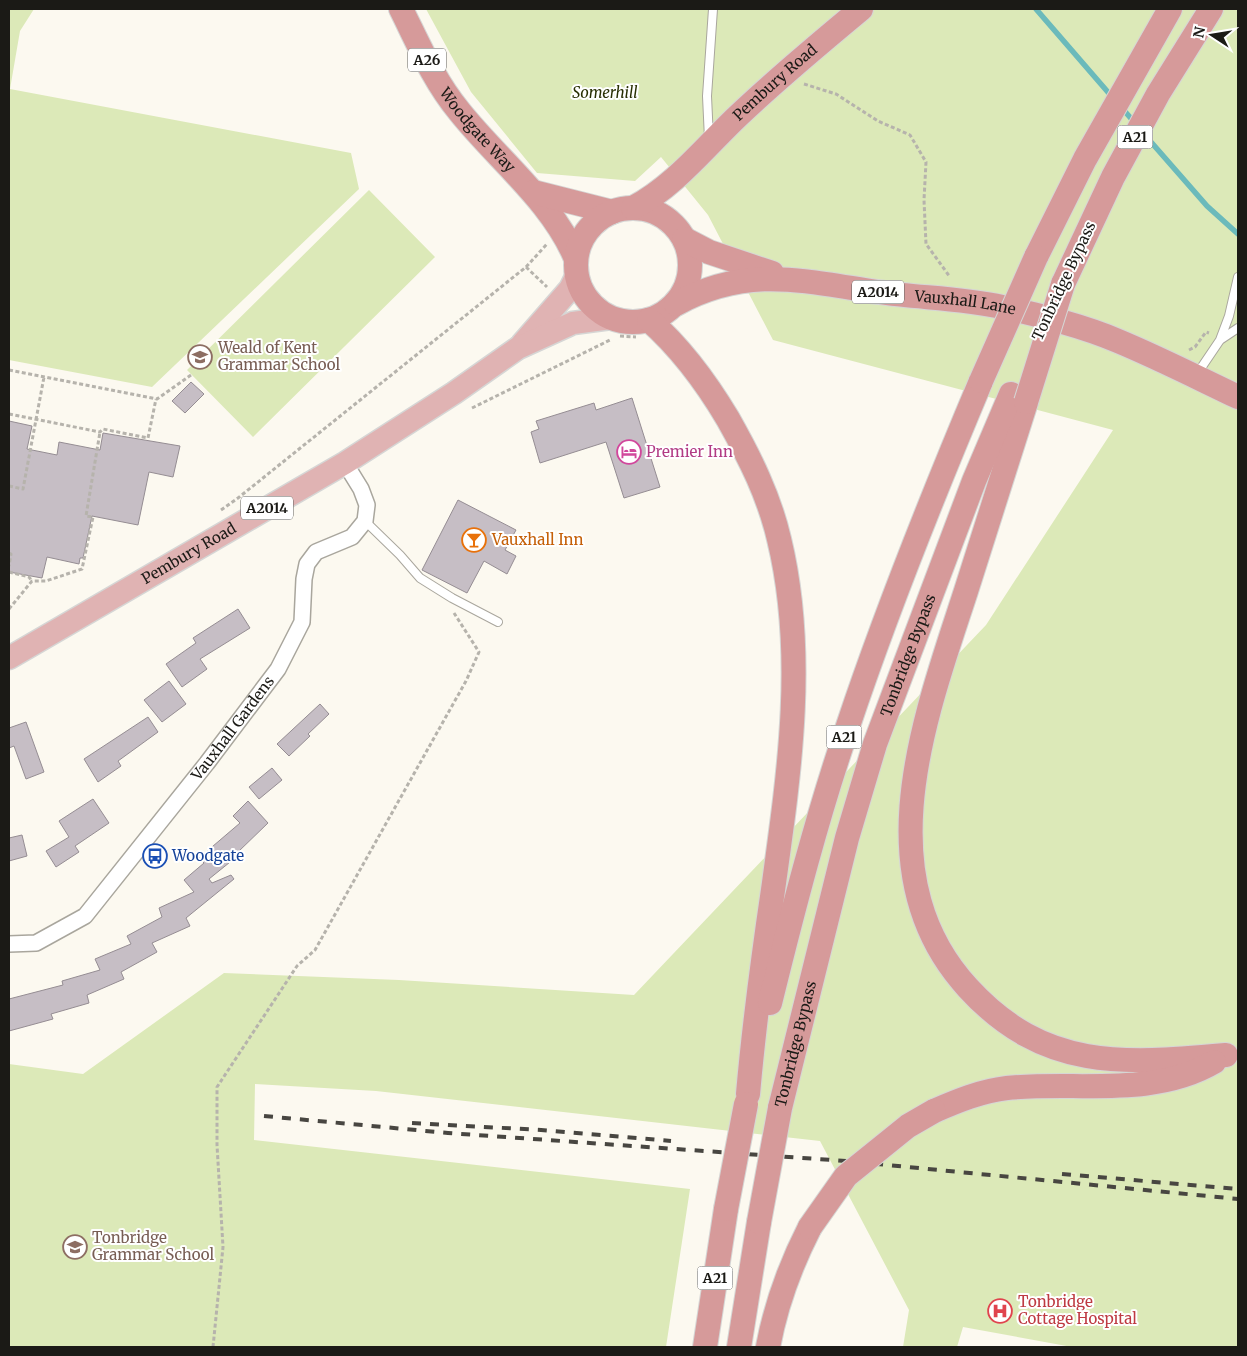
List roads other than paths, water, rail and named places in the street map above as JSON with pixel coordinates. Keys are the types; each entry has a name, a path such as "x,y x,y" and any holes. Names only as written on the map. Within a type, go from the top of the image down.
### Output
{"highway":[{"name":"Woodgate Way","path":"401,9 432,70 457,109 488,146 533,192 561,232 576,267"},
{"name":"Pembury Road","path":"622,210 650,199 693,161 773,82 861,9"},
{"name":"A21","path":"705,1347 726,1209 747,1099 816,827 847,728 908,557 981,381 1036,258 1086,159 1170,9"},
{"name":"Tonbridge Bypass","path":"739,1347 780,1108 847,838 875,744 974,481 1018,398 1067,277 1118,169 1158,94 1211,9"},
{"name":"Pembury Road","path":"680,233 675,205 679,185 693,161"},
{"path":"533,192 622,210 656,212 680,233 690,256 690,272 685,289 676,304 647,330"},
{"path":"622,210 598,220 587,231 580,244 576,267 581,289 588,301 611,318 647,330 684,354 710,390 753,462 780,540 787,588 792,635 793,698 789,767 755,1022 747,1099"},
{"name":"Vauxhall Lane","path":"680,233 709,252 797,280"},
{"name":"Vauxhall Lane","path":"676,304 701,290 720,284 748,279 797,280 907,296 958,300 1003,307 1116,340 1238,396"},
{"path":"1018,398 932,694 919,746 912,794 910,828 914,875 922,905 935,943 954,973 978,999 1005,1021 1032,1039 1088,1057 1129,1062 1232,1053"},
{"path":"768,1347 780,1294 795,1256 810,1227 846,1176 908,1126 934,1111 981,1093 1005,1088 1138,1084 1167,1080 1196,1072 1232,1053"}],"main road":[{"name":"Pembury Road","path":"518,348 570,289 576,267"},
{"name":"Pembury Road","path":"9,658 345,462 454,393 518,348 573,323 611,318"}],"street":[{"path":"345,462 361,488 367,505 365,521"},
{"name":"Vauxhall Gardens","path":"9,944 36,943 85,916 208,763 278,669 302,622 304,579 307,564 316,552 352,537 365,521"}],"lane":[{"path":"709,144 707,96 714,9"},
{"path":"1195,376 1220,340 1229,316 1238,278"},
{"path":"1220,340 1238,328"},
{"path":"365,521 400,554 420,578 452,598 498,622"}],"waterway":[{"path":"1036,9 1113,98"},
{"path":"1121,107 1135,123"},
{"path":"1144,134 1207,206 1238,234"}],"railway":[{"path":"264,1116 448,1133 846,1161 1238,1199"},
{"path":"412,1123 541,1130 671,1141"},
{"path":"1062,1174 1238,1189"}],"place":[{"name":"Weald of Kent Grammar School","path":"200,357"},
{"name":"Premier Inn","path":"629,452"},
{"name":"Vauxhall Inn","path":"474,540"},
{"name":"Woodgate","path":"155,856"},
{"name":"Tonbridge Grammar School","path":"75,1247"},
{"name":"Tonbridge Cottage Hospital","path":"1000,1311"}],"park label":[{"name":"Somerhill","path":"605,93"}]}
